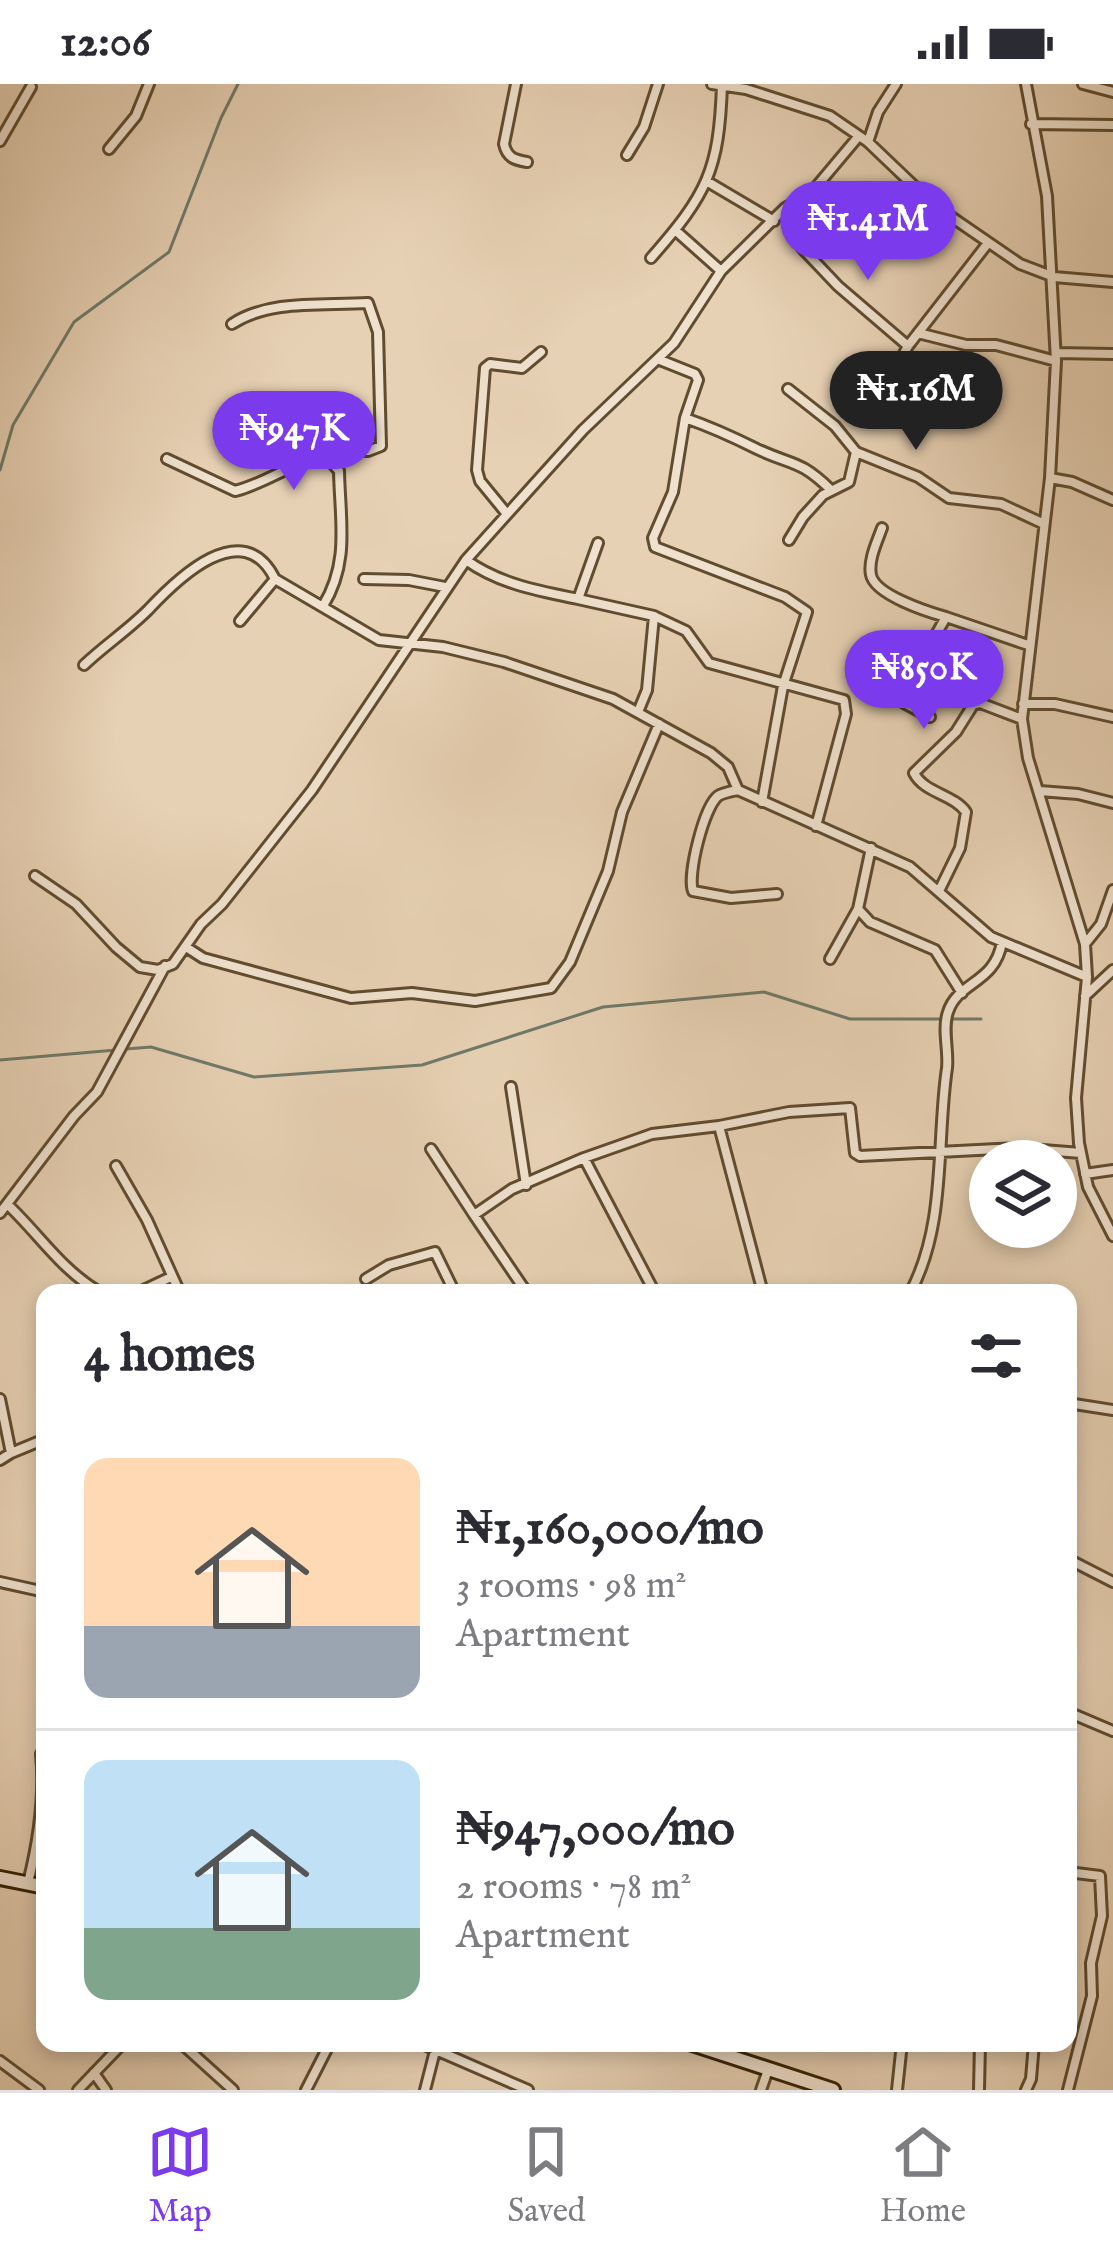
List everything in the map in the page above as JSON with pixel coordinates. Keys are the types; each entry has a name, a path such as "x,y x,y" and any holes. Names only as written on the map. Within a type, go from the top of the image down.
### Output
{"street":[{"path":"109,148 136,116 149,84"},
{"path":"516,84 504,144 514,160 527,162"},
{"path":"627,155 644,127 658,84"},
{"path":"35,876 76,904 140,967 158,970 173,964 312,790 466,560 583,430 674,343 722,271 863,140 896,84"},
{"path":"1026,84 1047,196 1056,357 1050,478 1022,719 1028,758 1085,944 1087,977 1076,1098 1081,1154 1084,1174 1113,1236"},
{"path":"1083,84 1113,92"},
{"path":"0,141 30,85"},
{"path":"651,258 708,182 722,124 719,85 821,112 863,140 934,205 1020,264 1054,277 1113,282"},
{"path":"1031,124 1113,125"},
{"path":"708,182 773,220"},
{"path":"675,230 722,271"},
{"path":"892,376 918,332 988,243"},
{"path":"802,248 908,346"},
{"path":"232,324 248,313 286,306 368,303 378,332 381,446 368,452 342,450 334,461"},
{"path":"918,332 966,345 996,345 1056,357 1113,354"},
{"path":"506,514 480,482 478,470 484,368 490,364 522,368 541,352"},
{"path":"658,359 678,365 698,380 673,491 653,538 655,547 785,597 807,612 783,686 762,802"},
{"path":"788,389 835,426 856,452 918,477 949,497 1001,504 1042,523"},
{"path":"686,418 761,451 797,461 831,490"},
{"path":"790,540 803,517 831,490 849,482 856,452"},
{"path":"167,459 235,491 278,477 310,458 325,455 334,461 339,471 341,556 338,581 323,606"},
{"path":"1050,478 1113,500"},
{"path":"882,528 872,563 876,586 917,608 1028,645"},
{"path":"578,599 598,543"},
{"path":"84,665 174,583 218,554 248,554 268,564 275,579 379,640 442,647 504,662 638,712 724,763 738,790 910,867 981,930 1087,977"},
{"path":"466,560 524,588 654,616 686,631 709,663 783,686 841,697 846,705 815,827"},
{"path":"240,621 275,579"},
{"path":"364,579 445,587"},
{"path":"638,712 646,690 654,616"},
{"path":"930,717 904,703 903,693 946,617"},
{"path":"1023,704 1055,704 1113,716"},
{"path":"940,891 960,848 966,812 960,803 920,783 914,773 956,732 973,705 1022,719"},
{"path":"186,947 203,958 350,998 412,993 475,1001 551,988 570,962 608,871 626,799 659,724"},
{"path":"738,790 719,795 709,807 689,874 692,891 731,898 777,894"},
{"path":"1040,790 1113,803"},
{"path":"830,959 858,909 872,848"},
{"path":"1085,944 1101,924 1113,890"},
{"path":"858,909 870,922 935,950 962,993"},
{"path":"913,1284 941,1183 948,1018 962,993 998,964 1002,942"},
{"path":"0,1214 97,1092 166,964"},
{"path":"1064,965 1087,964"},
{"path":"1084,998 1113,970"},
{"path":"511,1087 526,1185"},
{"path":"474,1215 512,1189 652,1134 789,1112 850,1108 855,1153 1017,1148 1081,1154"},
{"path":"719,1126 761,1284"},
{"path":"431,1149 521,1284"},
{"path":"584,1158 650,1284"},
{"path":"116,1166 175,1284"},
{"path":"1084,1174 1113,1170"},
{"path":"7,1204 85,1284"},
{"path":"367,1279 389,1265 435,1252 451,1284"},
{"path":"156,1284 171,1277"},
{"path":"0,1399 11,1453"},
{"path":"1077,1404 1113,1410"},
{"path":"0,1460 36,1443"},
{"path":"1077,1564 1113,1582"},
{"path":"0,1582 36,1590"},
{"path":"1077,1716 1113,1731"},
{"path":"28,1883 36,1846"},
{"path":"1068,2090 1092,1996 1091,1963 1102,1916 1100,1876 1077,1872"},
{"path":"0,1878 36,1885"},
{"path":"78,2090 114,2052"},
{"path":"191,2052 233,2090"},
{"path":"306,2090 325,2052"},
{"path":"425,2090 434,2052"},
{"path":"445,2052 464,2065 529,2090"},
{"path":"718,2052 833,2090"},
{"path":"897,2090 901,2052"},
{"path":"979,2090 980,2052"},
{"path":"1026,2090 1033,2052"},
{"path":"0,2061 39,2090"},
{"path":"761,2090 769,2069"},
{"path":"94,2073 106,2090"}],"waterway":[{"path":"0,470 13,425 74,322 169,252 238,84"},
{"path":"126,1049 151,1047 254,1077 422,1065 603,1007 764,992 850,1019 981,1019"},
{"path":"0,1060 116,1050"}]}
